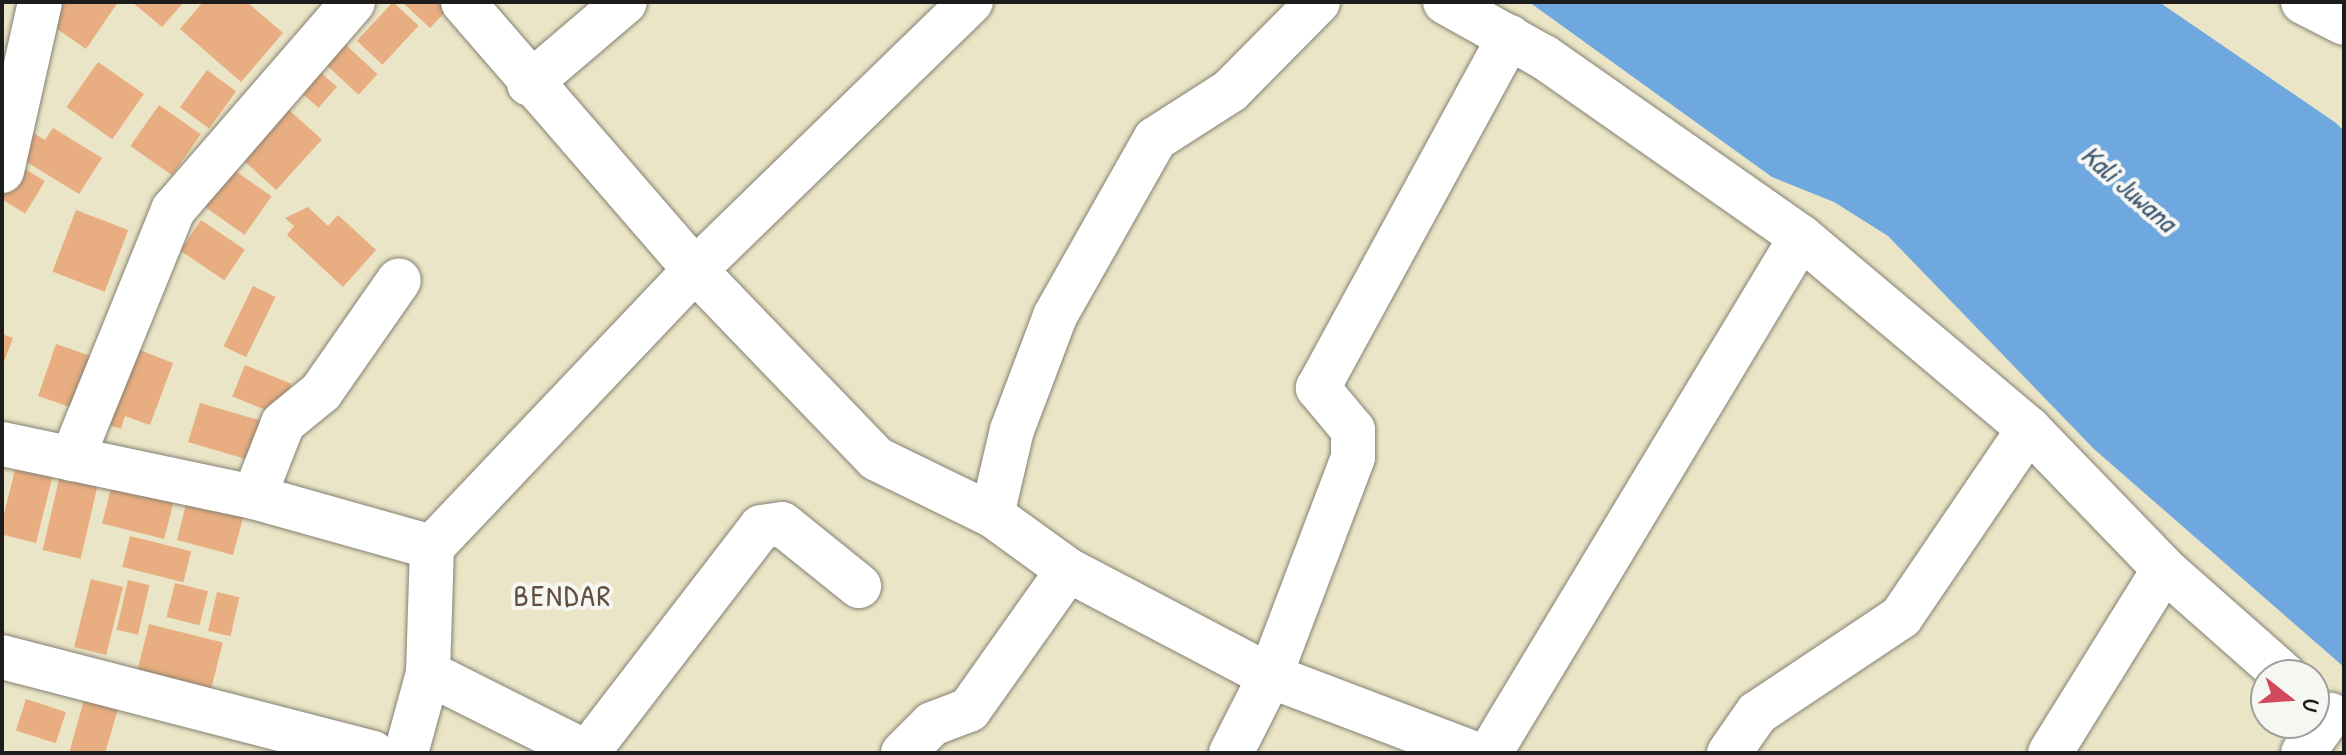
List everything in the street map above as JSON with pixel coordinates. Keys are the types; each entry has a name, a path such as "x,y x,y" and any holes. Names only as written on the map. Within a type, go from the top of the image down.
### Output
{"street":[{"path":"2,171 40,2"},
{"path":"72,459 173,210 353,2"},
{"path":"463,2 529,84 695,270 877,459 992,515 1068,570 1270,676 1473,753"},
{"path":"529,84 625,2"},
{"path":"406,753 428,673 432,547 695,270 971,2"},
{"path":"992,515 1012,430 1055,316 1155,139 1230,91 1318,2"},
{"path":"1445,2 1509,37 1801,237 2029,429 2164,569 2266,659"},
{"path":"2303,2 2344,23"},
{"path":"1231,753 1270,676 1353,457 1353,430 1318,388 1509,37"},
{"path":"1490,753 1801,237"},
{"path":"254,497 283,423 321,392 399,280"},
{"path":"1729,753 1757,713 1901,617 2029,429"},
{"path":"2,444 254,497 432,547"},
{"path":"428,673 588,753 761,527 782,524 859,586"},
{"path":"2050,753 2164,569"},
{"path":"903,753 932,724 969,710 1068,570"},
{"path":"2,657 373,753"}],"water":[{"name":"Kali Juwana","path":"1529,2 2159,2 2336,123 2344,131 2344,667 2094,449 1888,236 1834,202 1772,177"}],"building":[{"path":"64,2 118,2 86,49 50,24"},
{"path":"132,2 184,2 162,27"},
{"path":"203,2 247,2 283,33 241,82 180,29"},
{"path":"393,2 419,26 382,65 357,41"},
{"path":"402,2 447,2 451,6 430,28"},
{"path":"330,30 378,74 358,95 311,50"},
{"path":"98,62 144,94 112,139 66,107"},
{"path":"312,65 337,87 319,108 294,86"},
{"path":"207,70 236,91 209,128 180,107"},
{"path":"278,100 322,139 276,190 232,151"},
{"path":"159,105 201,134 172,175 130,146"},
{"path":"53,128 102,158 79,194 12,153 27,129 45,140"},
{"path":"224,163 272,196 245,235 197,202"},
{"path":"20,166 45,181 25,214 2,200"},
{"path":"308,207 328,226 338,215 376,250 343,287 287,235 294,226 285,218"},
{"path":"76,210 128,230 105,292 52,272"},
{"path":"201,220 245,250 224,280 180,251"},
{"path":"253,286 275,297 246,357 224,346"},
{"path":"2,334 13,338 2,367"},
{"path":"56,344 99,359 82,411 38,396"},
{"path":"127,345 173,363 150,425 125,416 121,429 98,421"},
{"path":"245,365 291,384 279,415 232,397"},
{"path":"200,403 259,420 256,462 188,442"},
{"path":"18,458 55,467 36,543 2,534 2,522"},
{"path":"60,475 98,484 81,559 43,550"},
{"path":"114,476 176,491 164,539 102,524"},
{"path":"187,500 247,503 233,555 177,540"},
{"path":"130,536 191,551 183,582 122,567"},
{"path":"91,579 123,587 106,655 74,647"},
{"path":"128,580 149,585 138,635 117,630"},
{"path":"175,583 208,591 200,625 167,617"},
{"path":"217,592 239,597 230,636 208,631"},
{"path":"149,624 223,642 210,694 136,675"},
{"path":"26,699 66,712 56,743 16,730"},
{"path":"84,700 118,709 105,753 69,753"}],"district":[{"name":"BENDAR","path":"563,595"}]}
